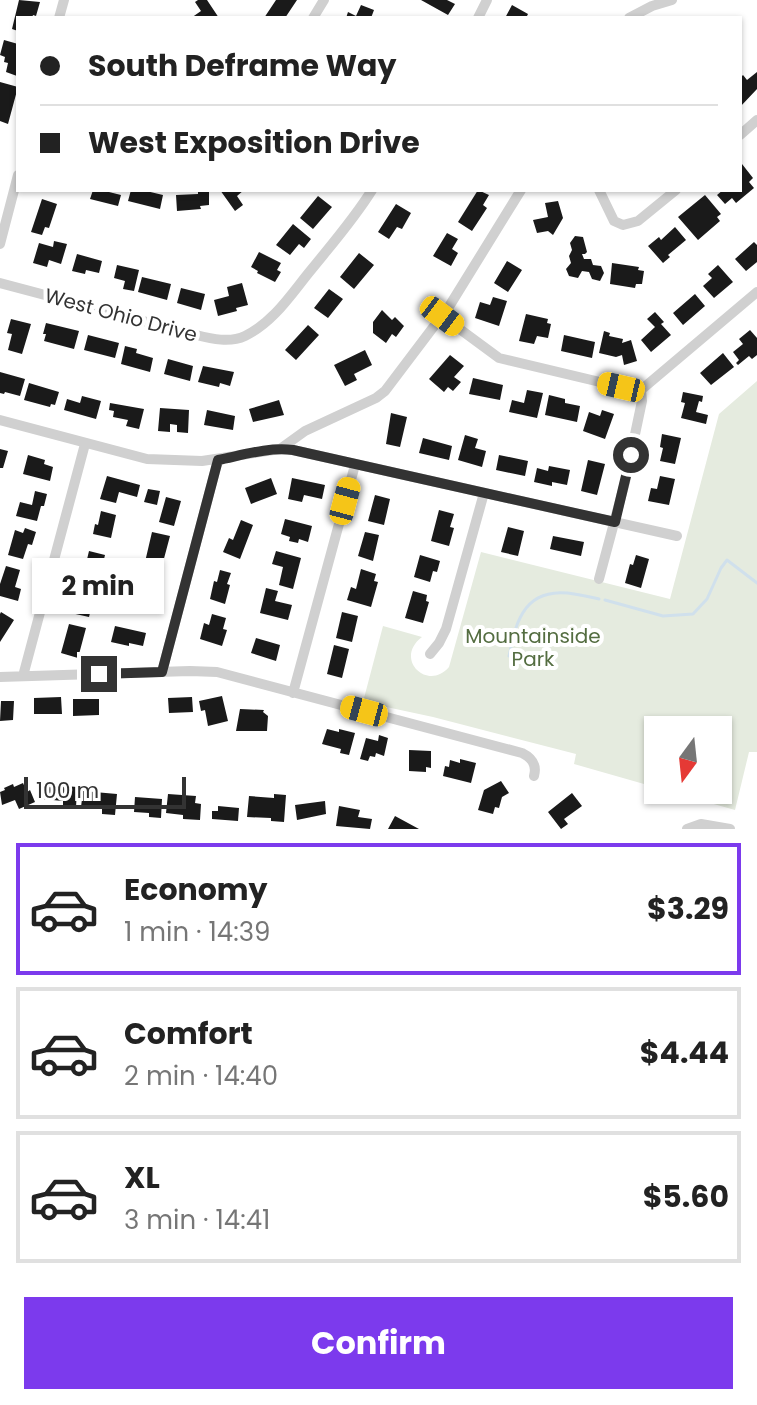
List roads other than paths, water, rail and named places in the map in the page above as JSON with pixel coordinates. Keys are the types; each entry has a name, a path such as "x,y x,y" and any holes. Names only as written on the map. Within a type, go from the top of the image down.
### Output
{"street":[{"path":"633,16 672,0"},
{"path":"742,133 757,120"},
{"path":"0,244 16,183"},
{"name":"West Ohio Drive","path":"0,283 196,335 217,339 243,337 263,325 283,305 353,219 371,192"},
{"path":"280,449 305,431 381,395 442,316 520,192"},
{"path":"600,192 614,221 623,225 638,221 674,192"},
{"path":"442,316 499,358 641,390 757,292"},
{"path":"599,579 642,401 641,390"},
{"path":"0,420 147,459 218,460 280,449 677,536"},
{"path":"23,676 85,444"},
{"path":"162,672 218,460"},
{"path":"293,693 355,465"},
{"path":"430,654 446,629 484,493"},
{"path":"0,677 217,672 522,753 533,761 534,776"},
{"path":"689,828 707,824 730,829"}],"waterway":[{"path":"605,600 663,616 693,614 707,599 727,560 757,583"},
{"path":"509,656 518,622 535,600 554,593 599,599"}],"park label":[{"name":"Mountainside Park","path":"533,648"}]}
